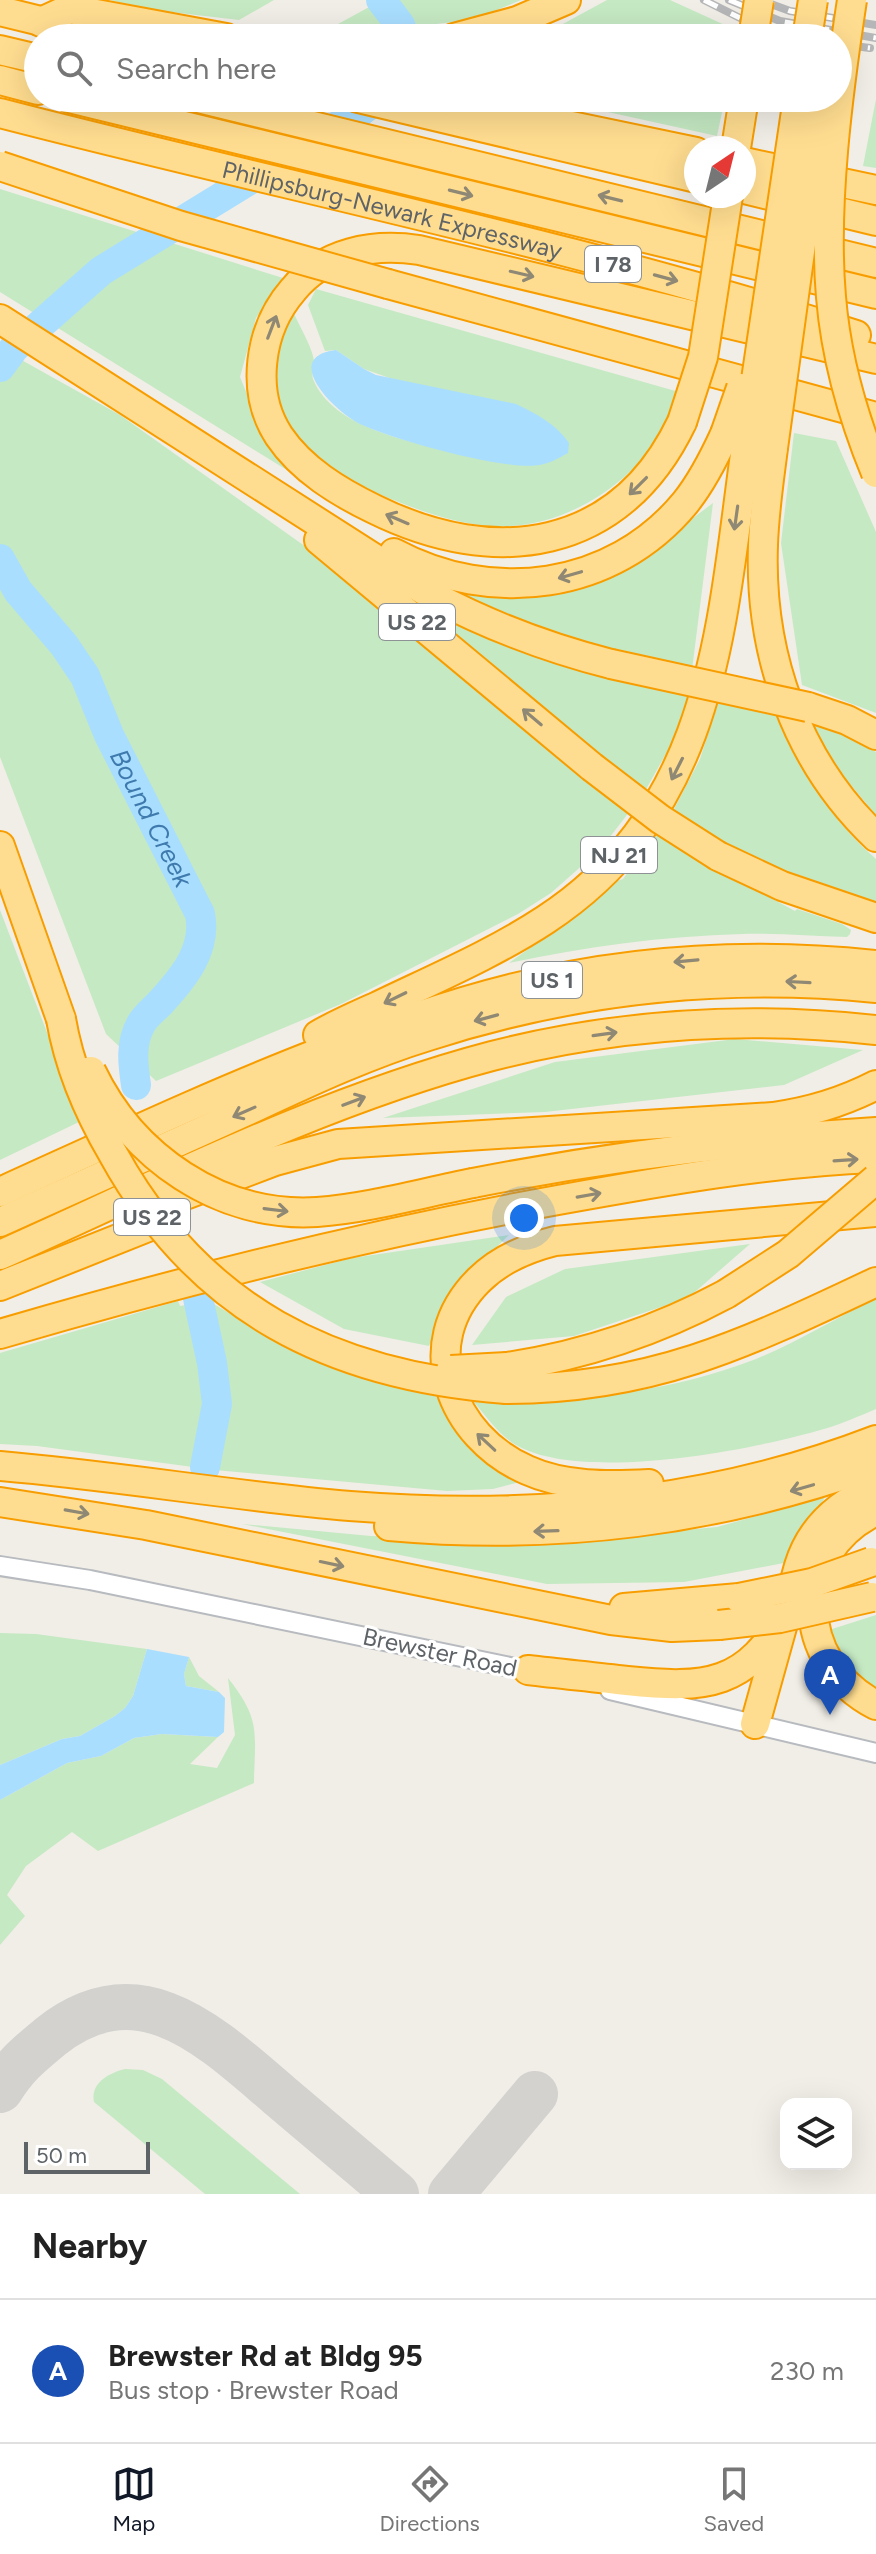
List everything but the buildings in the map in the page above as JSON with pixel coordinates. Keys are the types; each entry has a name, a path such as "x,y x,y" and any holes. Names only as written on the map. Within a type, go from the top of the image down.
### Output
{"highway":[{"path":"506,24 566,0"},
{"path":"755,24 759,0"},
{"path":"809,24 813,0"},
{"path":"848,24 852,0"},
{"path":"41,22 69,9 150,24"},
{"path":"0,11 50,24"},
{"path":"0,50 24,56"},
{"path":"0,80 24,86"},
{"name":"Phillipsburg-Newark Expressway","path":"127,112 876,294"},
{"path":"256,112 876,263"},
{"path":"414,112 684,175"},
{"path":"504,112 684,149"},
{"path":"738,136 742,112"},
{"path":"796,112 762,327 750,348 738,400 765,513 762,566 766,622 776,670 810,753 841,799 876,837"},
{"path":"331,530 353,531 426,569 463,580 503,584 559,579 621,555 661,528 696,489 748,441 823,112"},
{"path":"837,112 830,206 831,297 847,386 876,473"},
{"name":"Phillipsburg-Newark Expressway","path":"0,113 676,280 876,342"},
{"path":"756,165 876,190"},
{"path":"0,166 195,230 876,417"},
{"path":"756,192 876,221"},
{"path":"726,208 709,319 703,357 682,422 667,452 650,475 616,506 589,522 539,540 503,543 468,541 434,533 380,512 328,483 304,465 280,437 268,413 262,386 263,357 275,318 288,295 308,275 347,254 389,246 419,250 709,319 876,359"},
{"name":"US 22","path":"0,319 246,474 338,556 592,767 660,819 718,856 782,886 876,918"},
{"name":"NJ 21","path":"243,1082 324,1032 480,956 545,920 594,881 640,829 688,749 705,699 720,630 748,441"},
{"path":"246,474 416,585 469,614 557,650 821,710 876,735"},
{"name":"US 22","path":"0,846 61,1019 66,1049 95,1120 119,1166 160,1228 191,1262 237,1300 289,1332 325,1349 372,1361 506,1378"},
{"name":"US 1","path":"0,1192 243,1082 419,1015 511,988 634,966 727,959 789,959 876,965"},
{"path":"0,1222 343,1068 485,1018 606,993 698,983 788,981 876,988"},
{"path":"61,1019 79,1042 110,1106 136,1137 178,1174 228,1200 268,1210 320,1212 473,1183 693,1149 876,1132"},
{"path":"0,1255 350,1103 408,1081 495,1056 585,1037 692,1026 794,1024 876,1030"},
{"path":"698,1124 792,1102 831,1088 876,1066"},
{"path":"0,1265 275,1161 350,1142 698,1124 804,1112 842,1101 876,1085"},
{"path":"0,1286 290,1171 403,1147 510,1135"},
{"path":"0,1334 223,1272 402,1231 646,1185 770,1167 876,1158"},
{"path":"506,1378 555,1359 622,1341 726,1294 788,1254 876,1179"},
{"path":"402,1231 876,1196"},
{"path":"749,1480 598,1485 554,1479 517,1466 477,1435 452,1395 445,1354 458,1309 478,1281 496,1266 517,1254 555,1241 876,1212"},
{"path":"506,1378 580,1386 669,1369 742,1344 876,1282"},
{"path":"0,1466 321,1503 475,1511 536,1510 629,1503 749,1480 837,1455 876,1440"},
{"path":"86,1475 124,1489 358,1523 520,1532 616,1526 704,1512 794,1490 876,1464"},
{"path":"755,1724 799,1566 813,1534 847,1502 876,1488"},
{"path":"0,1502 146,1525 504,1600 642,1624 672,1627 719,1625 780,1618 874,1596"},
{"path":"876,1511 844,1532 829,1551 819,1573 812,1613 820,1649 834,1672 853,1691 876,1705"},
{"path":"504,1600 565,1607 627,1608 739,1598 812,1583 874,1561"},
{"path":"528,1670 669,1685 703,1683 750,1662 767,1644 788,1610"}],"street":[{"name":"Brewster Road","path":"0,1566 90,1580 528,1670 876,1753"}],"green space":[{"path":"110,0 274,0 239,20 145,9"},
{"path":"382,0 521,0 473,20 436,24 338,24"},
{"path":"607,0 670,0 723,24 563,24"},
{"path":"876,99 876,168 863,166"},
{"path":"608,112 722,112 717,136"},
{"path":"0,189 283,278 256,318 240,377 260,426 290,472 0,292"},
{"path":"316,289 679,392 666,428 648,453 610,488 588,502 541,521 515,526 490,526 447,519 393,500 342,475 310,452 287,420 274,370 279,343 292,309 313,356 313,379 323,396 338,410 397,438 458,454 401,382 364,369 336,350 325,351 308,305"},
{"path":"0,348 120,415 330,564 630,811 606,842 551,893 518,914 341,1004 156,1081 106,1034 0,757"},
{"path":"794,433 836,441 876,532 876,713 802,685 781,543"},
{"path":"713,503 692,670 603,651 495,614 422,575 448,584 640,558"},
{"path":"375,571 689,694 673,741 644,793"},
{"path":"719,700 774,711 817,791 844,826 876,859 876,905 809,885 738,852 672,813 700,759"},
{"path":"810,722 836,730 876,752 876,815 844,777"},
{"path":"657,831 795,911 797,909 842,924 851,930 850,934 847,937 755,934 683,937 595,947 509,963 588,906 611,883 623,879"},
{"path":"0,910 81,1121 0,1160"},
{"path":"735,1039 863,1050 784,1085 545,1112 383,1118 555,1062"},
{"path":"509,1235 455,1287 429,1346 344,1329 260,1282 352,1258"},
{"path":"750,1244 688,1298 574,1336 472,1345 506,1297 565,1269"},
{"path":"876,1298 876,1409 837,1425 793,1437 668,1459 582,1461 545,1456 516,1445 498,1431 473,1401 617,1394 686,1381 756,1359"},
{"path":"178,1301 180,1306 209,1301 289,1349 434,1394 486,1460 520,1482 493,1489 447,1491 215,1470 37,1446 0,1444 0,1353"},
{"path":"825,1497 789,1562 684,1582 547,1584 242,1524 371,1536 569,1541 717,1527"},
{"path":"876,1615 876,1691 858,1681 829,1630"},
{"path":"0,1633 36,1634 147,1649 133,1696 115,1716 80,1736 62,1739 0,1765"},
{"path":"189,1657 199,1676 219,1692 186,1686 184,1674"},
{"path":"228,1678 246,1705 254,1727 254,1783 98,1851 72,1832 26,1866 7,1895 25,1916 0,1945 0,1800 67,1763 101,1756 134,1738 162,1734 218,1737 190,1764 217,1768 235,1735"},
{"path":"125,2069 143,2070 162,2079 300,2194 205,2194 94,2102 98,2084 107,2076"}],"water":[{"path":"336,350 376,375 516,404 558,430 569,443 568,453 551,462 523,466 423,446 360,424 327,398 312,374 312,363 320,355"},
{"path":"147,1649 189,1657 184,1674 186,1686 219,1692 225,1698 224,1732 218,1737 162,1734 134,1738 101,1756 67,1763 0,1800 0,1765 62,1739 80,1736 125,1708 133,1696"}],"waterway":[{"name":"Bound Creek","path":"381,0 399,24"},
{"name":"Bound Creek","path":"0,367 14,348 101,271 360,112"},
{"name":"Bound Creek","path":"0,559 18,591 64,645 85,676 109,735 200,914 200,939 192,962 145,1018 135,1039 136,1085"},
{"name":"Bound Creek","path":"198,1298 217,1404 205,1467"}],"taxiway":[{"path":"0,2090 35,2050 83,2017 114,2008 143,2009 172,2017 227,2051 396,2194"},
{"path":"451,2194 535,2094"}],"railway":[{"path":"704,0 740,18"},
{"path":"729,0 780,21 797,24"},
{"path":"760,0 790,11 876,25"},
{"path":"852,34 876,38"},
{"path":"852,46 870,48"}],"place":[{"name":"Brewster Rd at Bldg 95","path":"830,1715"}]}
